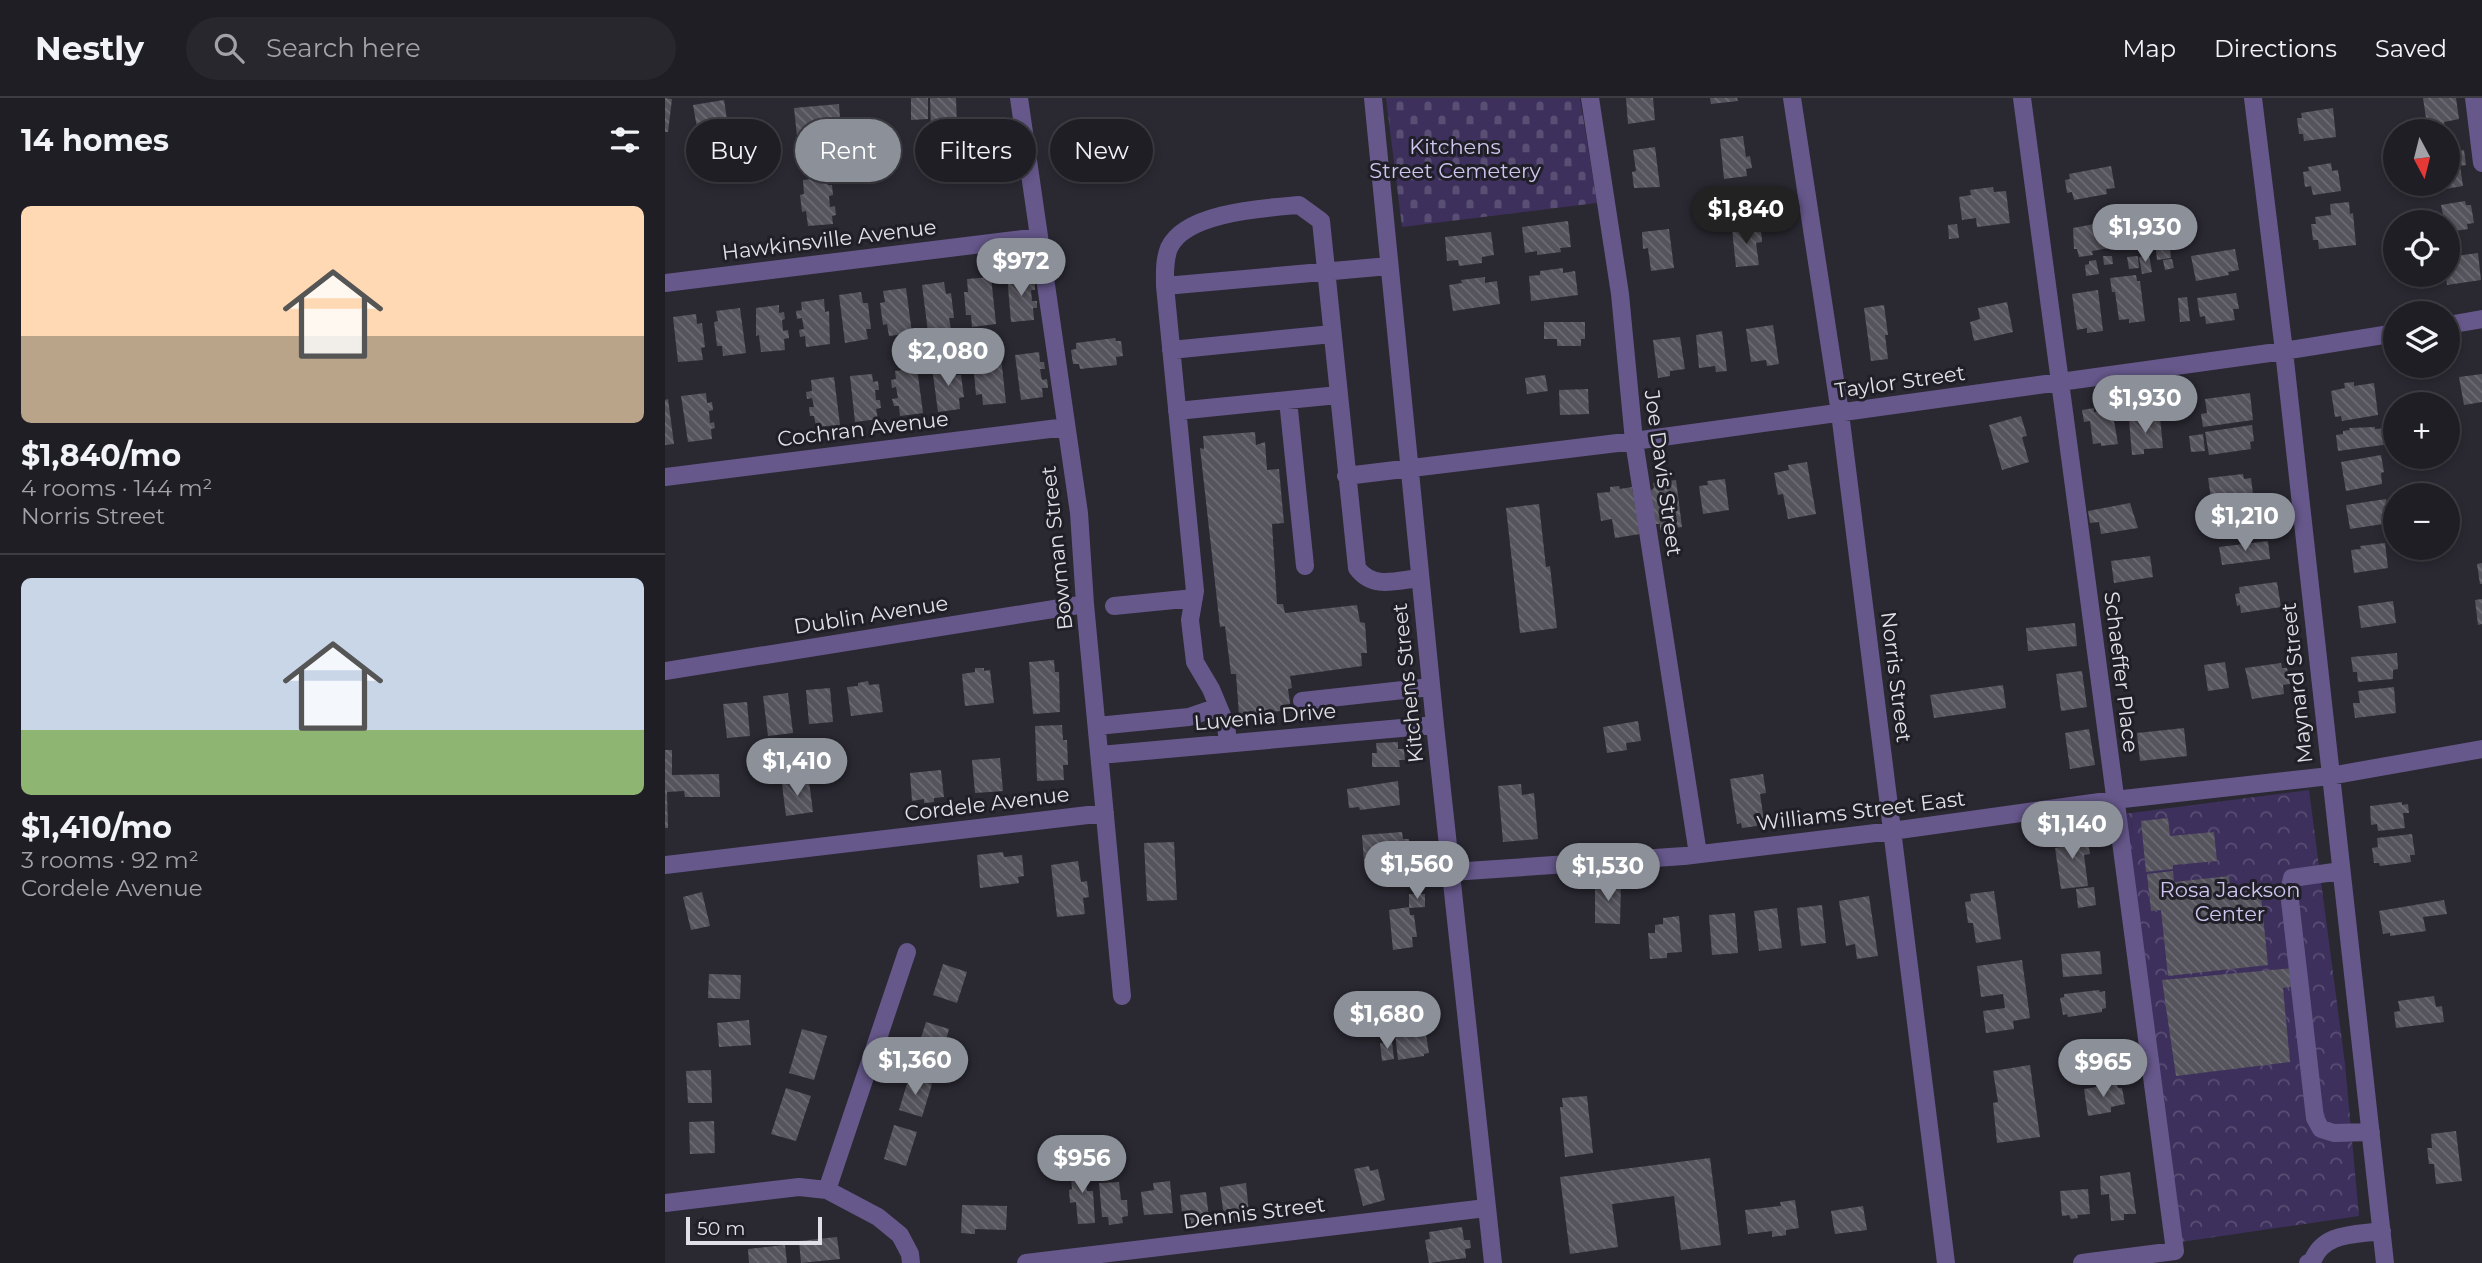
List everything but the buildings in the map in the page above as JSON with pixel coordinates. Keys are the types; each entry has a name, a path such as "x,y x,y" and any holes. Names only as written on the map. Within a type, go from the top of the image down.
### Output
{"street":[{"name":"Bowman Street","path":"1020,98 1079,513 1122,996"},
{"name":"Kitchens Street","path":"1373,98 1431,687 1493,1263"},
{"name":"Joe Davis Street","path":"1590,98 1620,294 1634,441 1698,854"},
{"name":"Norris Street","path":"1792,98 1840,413 1946,1263"},
{"name":"Schaeffer Place","path":"2022,98 2114,800 2168,1255"},
{"name":"Maynard Street","path":"2253,98 2284,351 2385,1263"},
{"path":"2474,98 2482,163"},
{"path":"1228,743 1226,725 1211,688 1195,662 1190,620 1194,598 1165,286 1165,265 1170,246 1181,232 1230,212 1299,205 1321,221 1357,568 1364,577 1375,582 1420,578"},
{"name":"Hawkinsville Avenue","path":"665,283 1039,237"},
{"path":"1165,286 1389,265"},
{"path":"2460,323 2482,319"},
{"path":"1171,350 1332,334"},
{"name":"Taylor Street","path":"1346,476 1634,441 2061,383 2383,335"},
{"path":"1177,411 1338,396"},
{"path":"1288,400 1305,566"},
{"name":"Cochran Avenue","path":"665,477 1066,427"},
{"path":"1114,606 1194,598"},
{"name":"Dublin Avenue","path":"665,671 1085,604"},
{"path":"1302,701 1431,687"},
{"path":"1097,726 1189,717 1218,707"},
{"name":"Luvenia Drive","path":"1100,755 1435,725"},
{"name":"Williams Street East","path":"1452,872 1698,854 1892,831 2114,800 2330,776 2482,749"},
{"name":"Cordele Avenue","path":"665,865 1105,813"},
{"path":"2341,871 2292,878 2289,892 2315,1118 2321,1129 2334,1133 2371,1132"},
{"path":"827,1190 907,952"},
{"path":"665,1203 799,1187 827,1190 878,1217 900,1235 910,1254 911,1263"},
{"name":"Dennis Street","path":"1026,1263 1486,1208"},
{"path":"2311,1263 2317,1249 2332,1239 2382,1231"},
{"path":"2082,1263 2168,1255"}],"green space":[{"name":"Kitchens Street Cemetery","path":"1386,98 1580,98 1597,203 1402,227"},
{"name":"Rosa Jackson Center","path":"2309,790 2345,1064 2359,1216 2181,1242 2123,814"}]}
